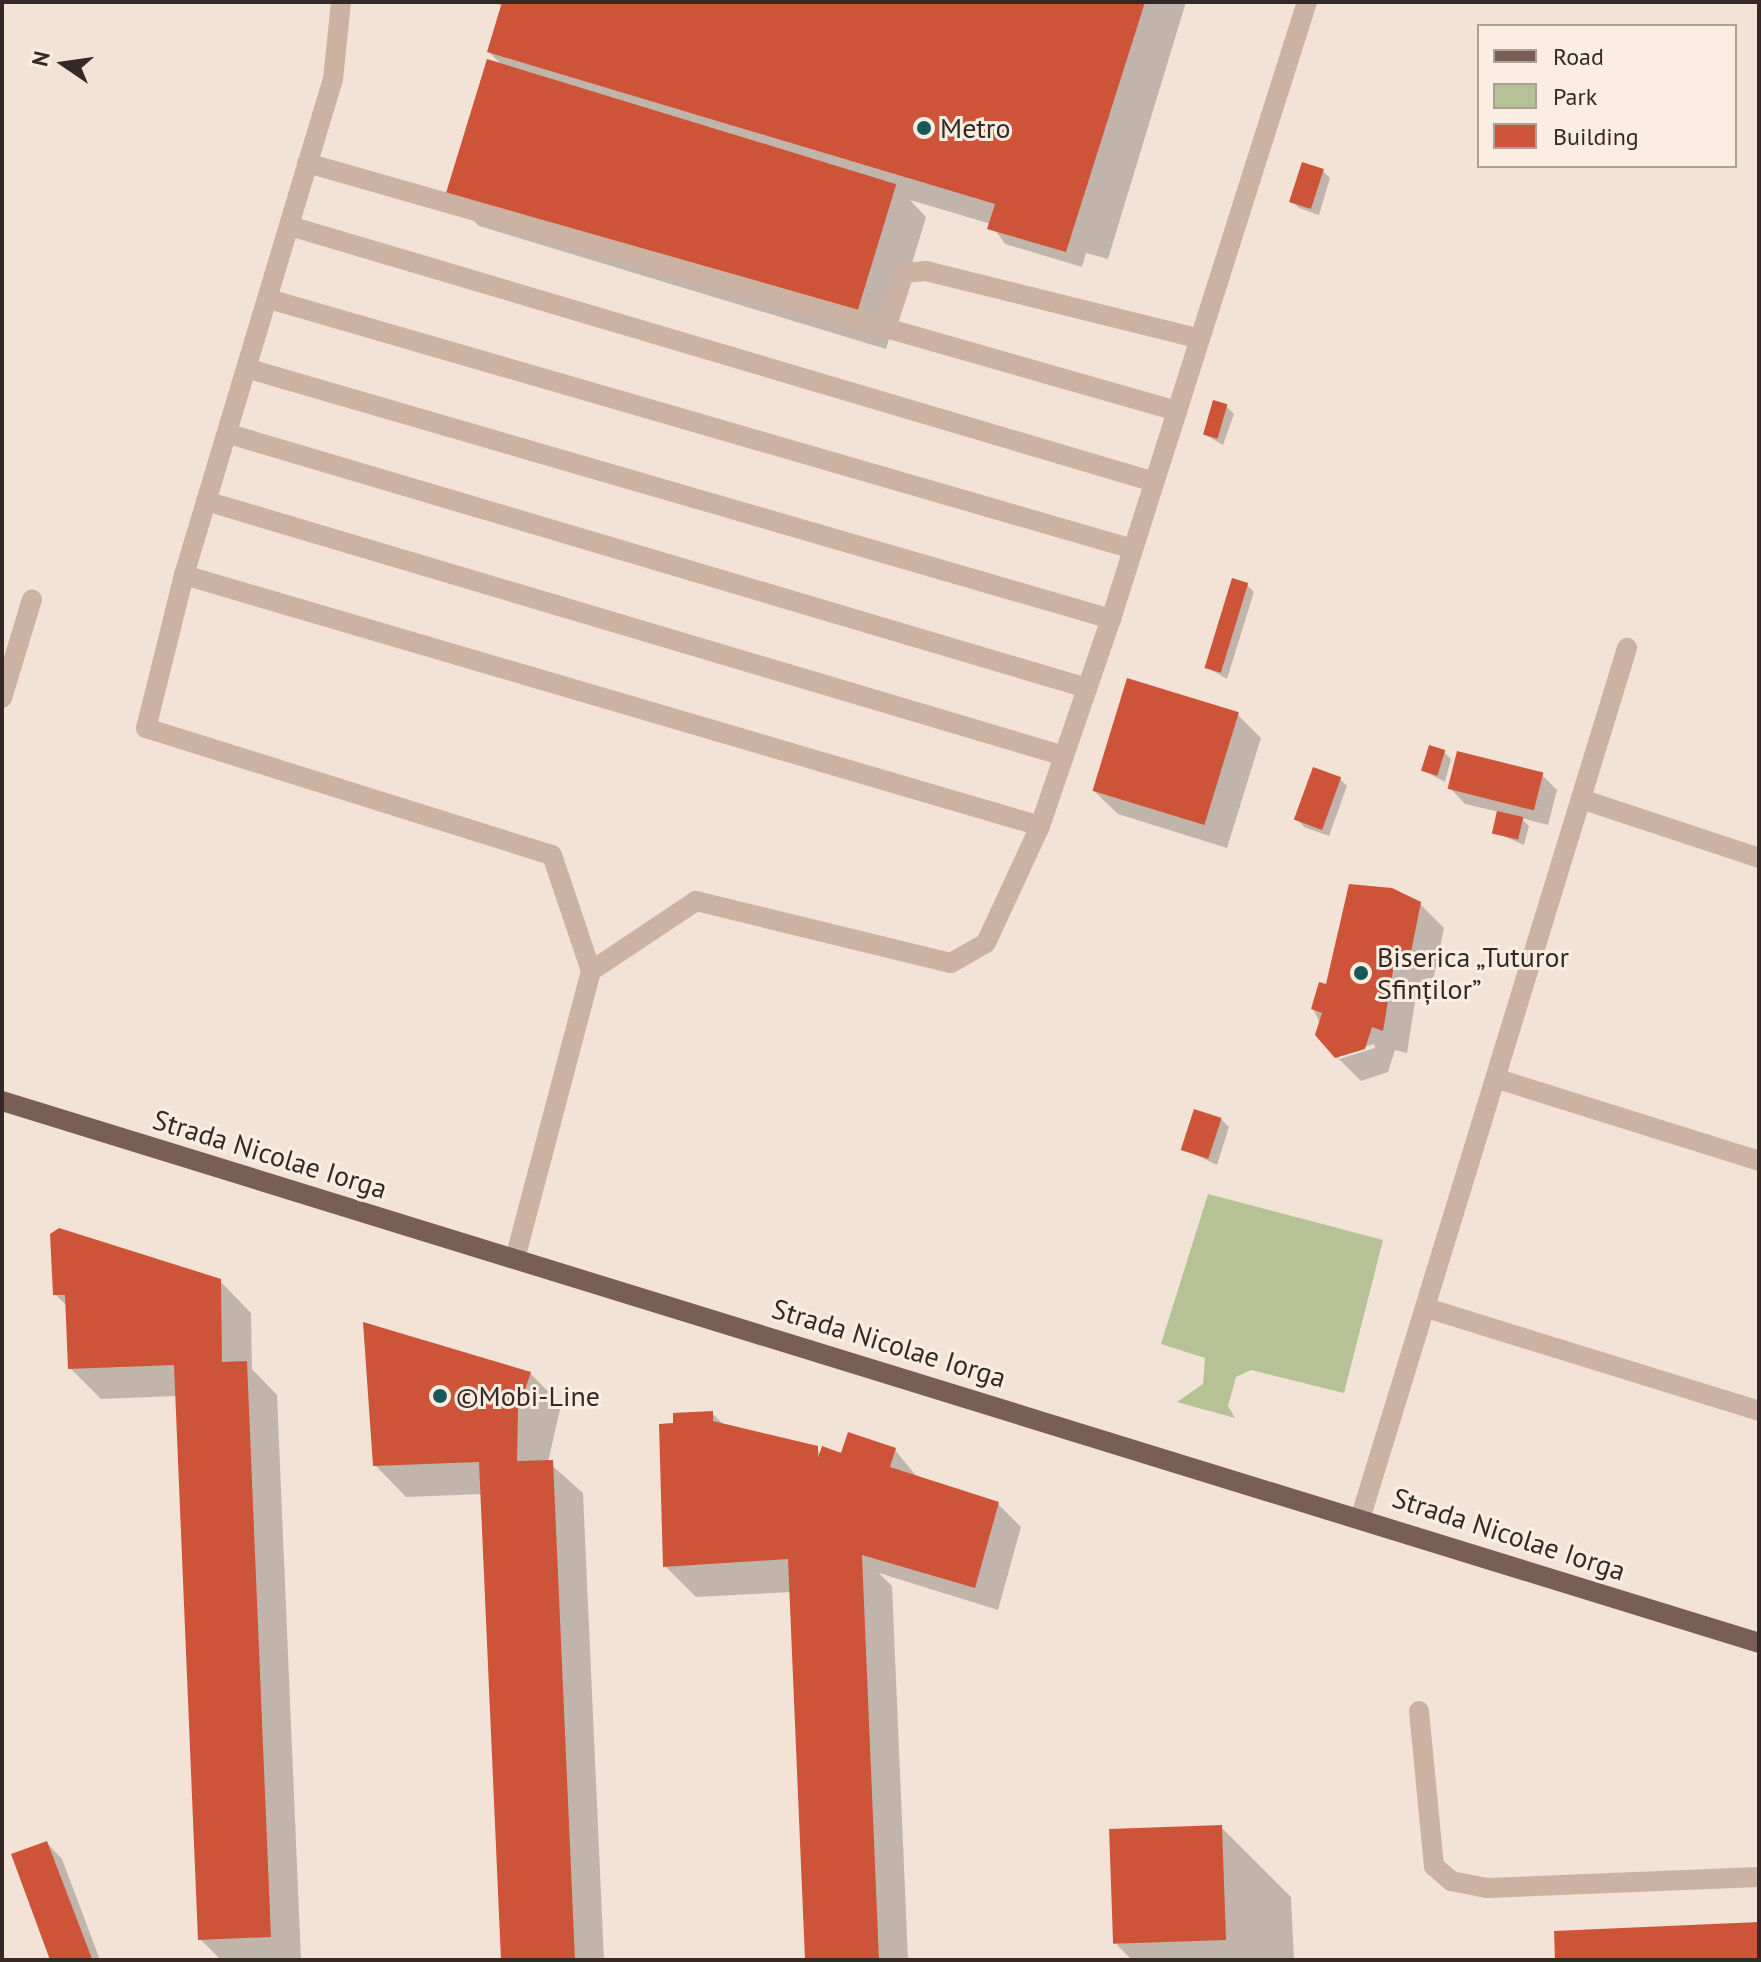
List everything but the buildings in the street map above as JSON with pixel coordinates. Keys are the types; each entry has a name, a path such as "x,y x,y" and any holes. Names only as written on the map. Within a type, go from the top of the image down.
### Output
{"main road":[{"name":"Strada Nicolae Iorga","path":"2,1101 1361,1516 1759,1643"}],"lane":[{"path":"341,2 333,79 249,369 184,575 146,728 552,855 591,971 515,1259"},
{"path":"591,971 696,901 951,963 986,943 1040,826 1111,619 1307,2"},
{"path":"307,163 1177,411"},
{"path":"290,226 1154,482"},
{"path":"886,328 904,273 926,271 1200,339"},
{"path":"269,299 1133,549"},
{"path":"249,369 1111,619"},
{"path":"229,434 1087,688"},
{"path":"206,501 1064,756"},
{"path":"184,575 1040,826"},
{"path":"2,698 32,599"},
{"path":"1361,1516 1430,1309 1627,648"},
{"path":"1581,799 1759,858"},
{"path":"1498,1079 1759,1161"},
{"path":"1430,1309 1759,1411"},
{"path":"1419,1711 1434,1866 1451,1881 1487,1888 1759,1877"}],"green space":[{"path":"1208,1194 1383,1240 1344,1393 1251,1370 1236,1377 1228,1406 1235,1418 1177,1402 1203,1384 1205,1358 1161,1344"}],"place":[{"name":"Metro","path":"924,128"},
{"name":"Biserica „Tuturor Sfinților”","path":"1361,973"},
{"name":"©Mobi-Line","path":"440,1396"}]}
